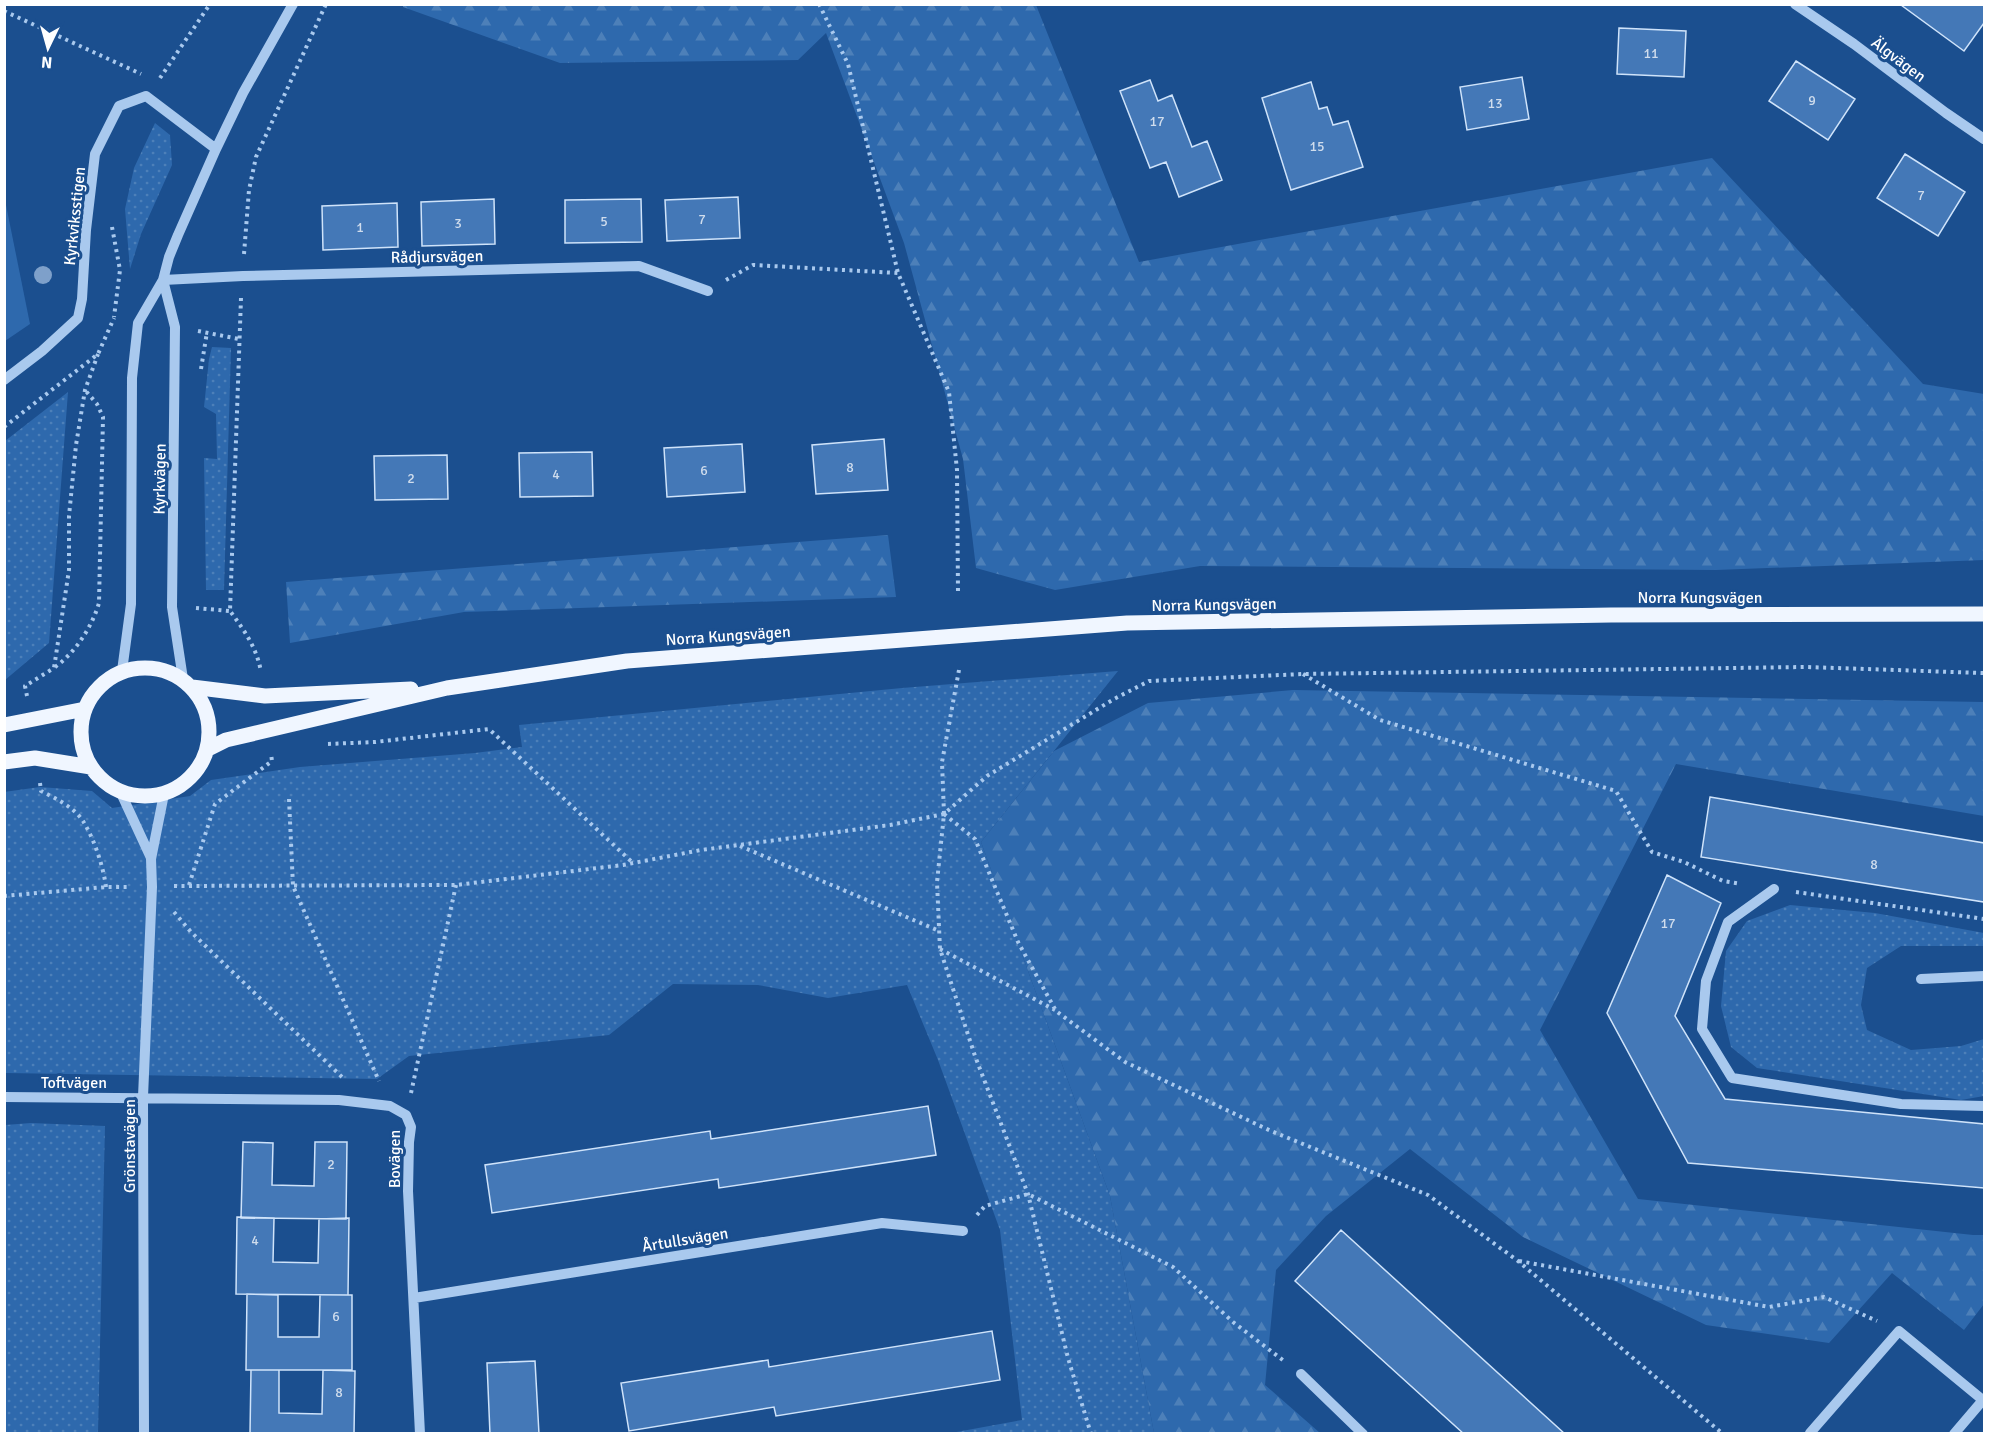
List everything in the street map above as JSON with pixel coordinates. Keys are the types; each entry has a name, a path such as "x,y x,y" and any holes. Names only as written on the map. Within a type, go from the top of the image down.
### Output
{"main road":[{"name":"Norra Kungsvägen","path":"208,749 226,740 447,688 627,661 1127,623 1623,615 1984,614"},
{"path":"145,667 162,669 187,683 204,705 210,727 208,749 196,772 180,787 164,794 142,796 120,791 106,783 91,767 84,753 81,730 85,709 94,693 110,677 122,671 145,667"},
{"name":"Norra Kungsvägen","path":"187,683 266,696 447,688"},
{"path":"4,725 85,709"},
{"path":"4,762 35,758 91,767"}],"street":[{"name":"Kyrkvägen","path":"122,671 131,604 132,378 138,323 163,280 178,235 243,93 292,4"},
{"name":"Älgvägen","path":"1795,4 1984,139"},
{"path":"146,96 216,149"},
{"name":"Kyrkviksstigen","path":"4,380 42,351 78,318 82,299 86,230 95,154 119,106 146,96"},
{"name":"Rådjursvägen","path":"163,280 639,266 708,291"},
{"name":"Kyrkvägen","path":"163,280 175,327 172,607 187,683"},
{"name":"Grönstavägen","path":"120,791 151,859"},
{"name":"Grönstavägen","path":"144,1434 143,1098 152,887 151,859 164,794"},
{"path":"1774,889 1728,922 1706,981 1702,1029 1732,1078 1901,1104 1984,1106"},
{"path":"1921,979 1984,976"},
{"name":"Toftvägen","path":"4,1097 143,1098"},
{"name":"Bovägen","path":"143,1098 339,1100 390,1106 406,1115 411,1127 408,1191 420,1434"},
{"name":"Årtullsvägen","path":"414,1298 882,1222 963,1231"},
{"path":"1810,1433 1899,1331 1984,1401 1954,1434"},
{"path":"1301,1374 1363,1434"}],"path":[{"path":"146,96 158,82 210,4"},
{"path":"266,696 259,660 249,637 230,611 243,276 249,190 256,156 326,4"},
{"path":"819,4 848,64 898,273 949,392 957,470 958,592"},
{"path":"4,12 158,82"},
{"path":"111,223 120,270 113,318"},
{"path":"708,291 753,265 898,273"},
{"path":"200,377 207,332"},
{"path":"54,668 69,570 69,516 76,445 85,390 98,354"},
{"path":"30,721 26,686 67,658 94,618 99,603 103,417 97,404 85,390"},
{"path":"196,597 196,608 230,611"},
{"path":"4,896 106,887 456,885 558,874 701,850 890,825 944,814 987,776 1113,699 1149,681 1303,674 1805,668 1984,673"},
{"path":"959,670 942,762 944,814 937,882 940,949 975,1056 1028,1194 1068,1358 1091,1434"},
{"path":"1303,674 1380,720 1616,791 1652,852 1684,862 1723,881 1984,919"},
{"path":"317,745 375,742 489,729 634,863"},
{"path":"189,885 215,804 272,761 270,730"},
{"path":"35,758 41,791 61,801 82,820 103,866 106,887"},
{"path":"289,799 293,886 390,1106"},
{"path":"944,814 975,839 1018,942 1056,1011"},
{"path":"738,845 938,930"},
{"path":"406,1115 456,885"},
{"path":"152,887 191,932 369,1103"},
{"path":"940,949 1056,1011 1125,1062 1271,1131 1428,1195 1518,1261 1723,1434"},
{"path":"963,1231 985,1206 1028,1194 1173,1267 1233,1322 1301,1374"},
{"path":"1518,1261 1769,1306 1824,1298 1899,1331"}],"green space":[{"path":"403,5 1036,5 1139,262 1712,158 1923,384 1984,394 1984,560 1716,570 1200,566 1055,590 976,568 963,459 904,243 826,33 798,60 560,63 403,7"},
{"path":"155,123 170,135 172,165 141,234 130,269 125,209 134,168"},
{"path":"4,195 30,324 5,341 4,341"},
{"path":"212,347 231,348 224,590 206,590 204,458 217,459 216,414 204,407"},
{"path":"68,392 49,643 5,680 5,441"},
{"path":"888,535 896,597 464,612 290,643 286,582"},
{"path":"1118,671 981,842 1110,1196 1154,1433 951,1433 1022,1420 1000,1230 938,1060 907,985 828,998 758,985 673,984 609,1035 409,1056 377,1079 5,1073 4,792 40,787 92,791 112,808 190,796 211,780 300,767 522,747 519,725 902,688"},
{"path":"1293,690 1984,702 1984,816 1676,764 1540,1030 1638,1199 1984,1235 1984,1304 1964,1330 1892,1273 1829,1343 1706,1325 1523,1237 1410,1149 1326,1216 1276,1270 1265,1385 1320,1433 1154,1433 1110,1196 981,842 1054,751 1148,703"},
{"path":"1790,905 1875,913 1984,933 1984,946 1901,946 1867,968 1861,1005 1867,1030 1911,1050 1961,1046 1984,1039 1984,1096 1961,1100 1757,1068 1731,1047 1721,1006 1726,951 1747,921"},
{"path":"31,1123 105,1126 98,1433 5,1433 5,1125"}],"building":[{"path":"1984,4 1984,23 1964,51 1901,5"},
{"path":"1619,28 1686,31 1684,77 1617,74"},
{"path":"1796,61 1855,99 1828,140 1769,101"},
{"path":"1522,77 1529,119 1467,130 1460,87"},
{"path":"1150,80 1158,101 1172,95 1192,147 1207,141 1222,180 1179,197 1166,162 1150,168 1120,91"},
{"path":"1311,82 1319,109 1327,107 1333,125 1348,121 1363,167 1291,190 1262,98"},
{"path":"1905,154 1965,192 1938,236 1877,198"},
{"path":"738,197 740,238 667,241 665,200"},
{"path":"494,199 495,244 422,246 421,202"},
{"path":"641,199 642,242 565,243 565,200"},
{"path":"397,203 398,247 323,250 322,206"},
{"path":"884,439 888,490 816,494 812,445"},
{"path":"742,444 745,492 667,497 664,448"},
{"path":"592,452 593,496 520,497 519,453"},
{"path":"447,455 448,499 375,500 374,456"},
{"path":"1710,797 1984,843 1984,902 1701,857"},
{"path":"1667,875 1721,903 1675,1016 1725,1099 1984,1124 1984,1188 1688,1163 1607,1013"},
{"path":"928,1106 936,1155 719,1188 718,1179 492,1213 485,1165 710,1131 711,1139"},
{"path":"243,1142 273,1143 272,1185 314,1186 315,1142 347,1142 346,1219 241,1218"},
{"path":"237,1217 274,1218 273,1262 318,1263 319,1219 349,1218 348,1295 236,1294"},
{"path":"1341,1230 1565,1434 1464,1434 1295,1281"},
{"path":"247,1294 278,1295 278,1337 319,1337 320,1295 352,1295 352,1370 246,1370"},
{"path":"992,1331 1000,1380 776,1416 774,1407 629,1431 621,1383 768,1360 769,1367"},
{"path":"535,1361 539,1434 490,1434 487,1363"},
{"path":"251,1370 279,1370 279,1413 322,1414 323,1370 355,1371 354,1434 250,1434"}]}
